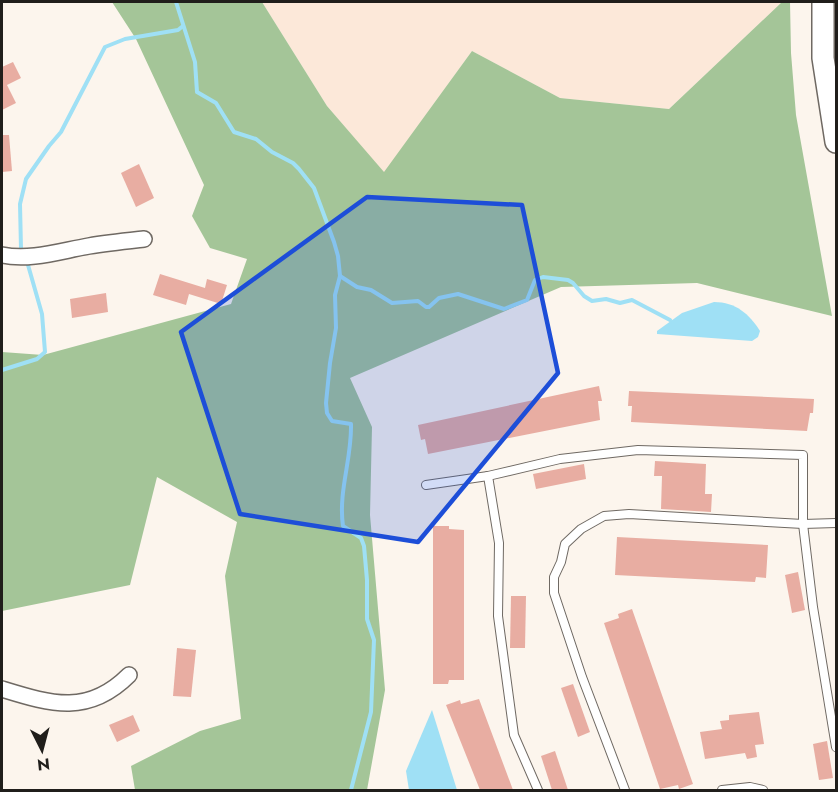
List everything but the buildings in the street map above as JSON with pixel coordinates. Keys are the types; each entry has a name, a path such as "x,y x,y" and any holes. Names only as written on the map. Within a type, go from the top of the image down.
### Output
{"main road":[{"path":"823,2 823,58 832,91 837,142"}],"street":[{"path":"2,255 16,258 31,257 144,239"},
{"path":"2,689 38,700 71,704 101,696 116,687 129,675"}],"lane":[{"path":"426,485 488,476 561,459 638,450 803,455 803,524 813,607 837,747"},
{"path":"488,476 499,543 498,616 514,735 538,790"},
{"path":"625,790 582,677 554,593 554,577 561,562 565,544 581,529 604,516 629,514 803,524 837,523"},
{"path":"722,790 750,787 763,790"}],"highlighted area":[{"path":"367,197 522,205 558,373 418,542 240,514 181,332"}],"shaded area":[{"path":"262,2 782,2 669,109 560,98 472,51 384,173 327,106"}],"green space":[{"path":"112,2 262,2 327,106 384,172 472,51 560,98 669,109 782,2 790,2 796,115 832,316 697,283 561,287 350,378 372,427 370,515 385,690 367,790 135,790 131,766 200,731 241,719 225,576 237,522 157,477 130,585 2,611 2,352 43,355 231,304 247,259 210,248 192,216 204,185 136,39"}],"water":[{"path":"714,302 729,304 741,310 760,331 758,337 752,341 657,334 657,331 682,313"},
{"path":"432,710 457,790 409,790 406,771"}],"waterway":[{"path":"176,2 195,62 197,92 216,103 234,132 256,139 299,169 314,188 338,256 340,276 335,295 336,328 326,403 327,413 332,421 351,424 342,500 343,526 361,538 364,546 367,619 374,640 371,712 351,790"},
{"path":"21,249 20,204 26,179 61,132 105,47 125,39 178,30 183,26"},
{"path":"2,370 37,359 45,352 42,314 28,265"},
{"path":"340,276 357,287 371,290 392,303 418,301 429,307 439,298 458,294 504,309 527,300 535,280 543,277 568,280 592,301 606,299 620,303 632,300 670,320"}]}
